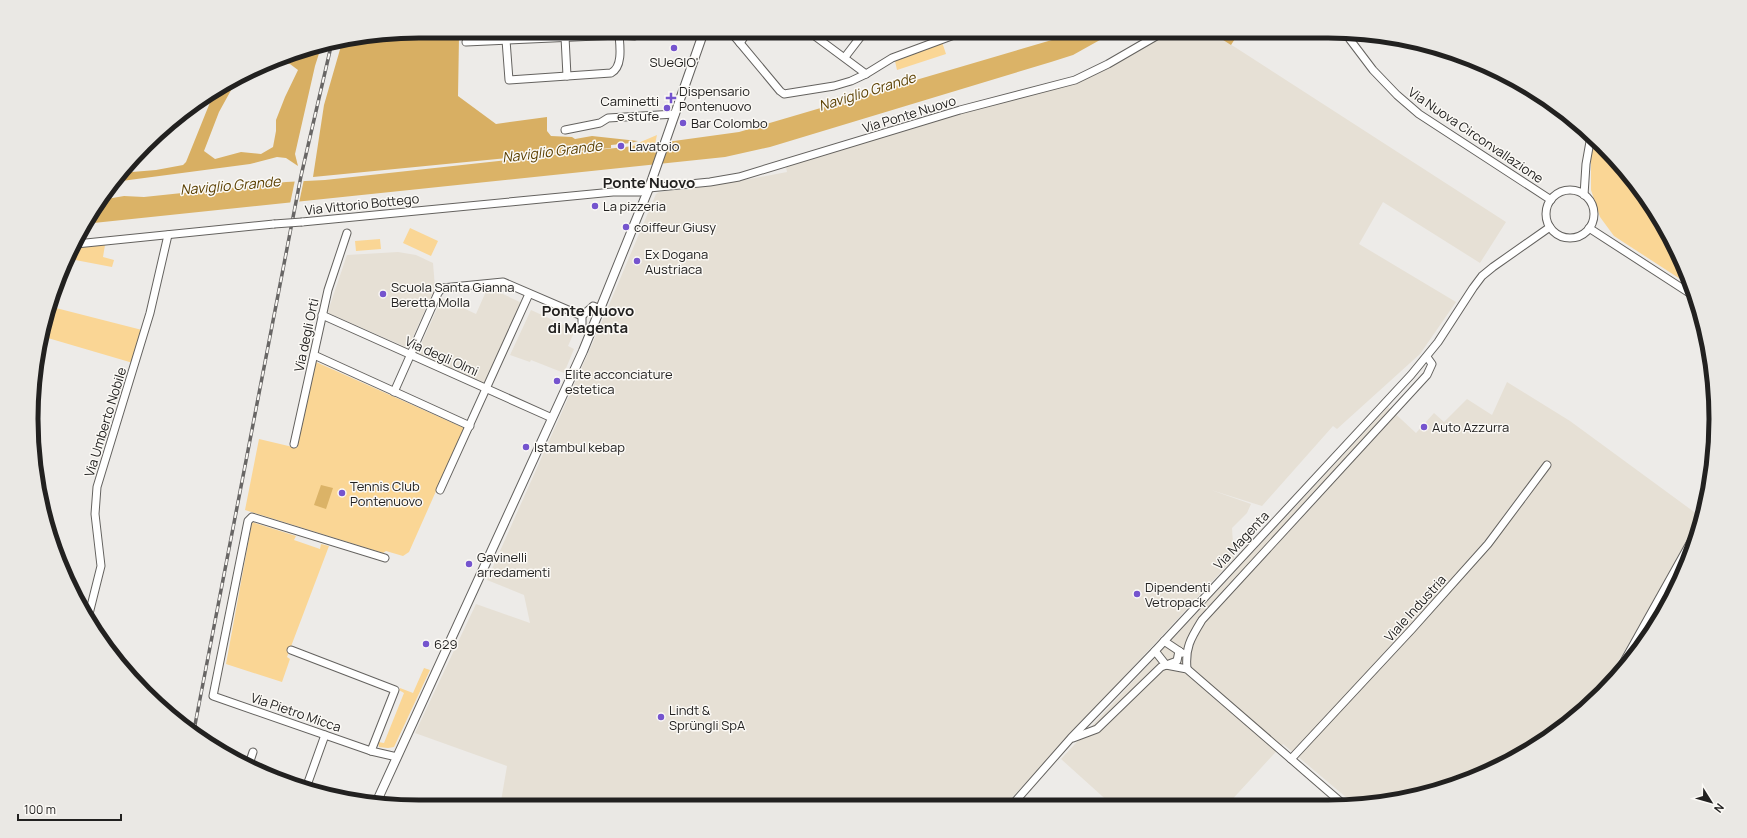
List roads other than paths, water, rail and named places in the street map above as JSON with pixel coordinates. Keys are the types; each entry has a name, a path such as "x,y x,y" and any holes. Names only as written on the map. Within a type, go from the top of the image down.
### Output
{"main road":[{"path":"378,798 590,333 649,188 702,38"}],"street":[{"path":"466,42 519,38"},
{"path":"565,38 567,76"},
{"path":"506,40 509,80 611,74 614,72 619,62 619,38"},
{"path":"736,38 784,94 834,86 866,74 892,58 946,38"},
{"path":"740,43 743,38"},
{"path":"818,38 866,74"},
{"path":"845,57 860,38"},
{"name":"Via Ponte Nuovo","path":"649,188 710,182 739,177 960,110 1075,80 1108,64 1153,38"},
{"name":"Via Nuova Circonvallazione","path":"1349,39 1373,70 1397,95 1419,114 1551,200"},
{"path":"564,130 600,123 608,118 675,114"},
{"path":"1584,195 1586,164 1590,143"},
{"name":"Via Vittorio Bottego","path":"81,244 606,192 640,192 649,188"},
{"path":"1563,191 1578,192 1584,195 1592,207 1592,222 1589,228 1583,234 1569,238 1562,237 1550,228 1546,213 1551,200 1563,191"},
{"name":"Via Magenta","path":"1017,800 1071,738 1155,651 1427,357 1482,276 1550,228"},
{"path":"1589,228 1687,291"},
{"name":"Via degli Orti","path":"294,444 328,290 347,233"},
{"name":"Via Umberto Nobile","path":"90,611 101,566 95,514 97,487 145,330 168,235"},
{"path":"394,392 438,293 442,288 503,282 582,316"},
{"path":"440,490 529,294"},
{"path":"590,333 582,328 582,316 592,306 600,309"},
{"name":"Via degli Olmi","path":"322,315 552,418"},
{"path":"314,355 470,426"},
{"name":"Via Magenta","path":"1186,655 1191,639 1202,620 1427,375 1432,364 1427,357"},
{"name":"Viale Industria","path":"1291,759 1488,544 1547,465"},
{"name":"Via Pietro Micca","path":"385,558 252,517 248,521 213,696 371,751 397,758"},
{"path":"1630,652 1684,554"},
{"path":"1164,641 1186,655 1187,669"},
{"path":"291,650 395,690 371,751"},
{"path":"1155,651 1166,665 1187,669 1338,800"},
{"name":"Via Magenta","path":"1071,738 1097,729 1161,667 1177,661 1178,651"},
{"path":"308,783 326,735"},
{"path":"250,761 253,752"}],"railway":[{"path":"195,727 301,176 331,48"}],"place":[{"name":"SUeGIO'","path":"674,48"},
{"name":"Dispensario Pontenuovo","path":"671,98"},
{"name":"Caminetti e stufe","path":"667,108"},
{"name":"Bar Colombo","path":"683,123"},
{"name":"Lavatoio","path":"621,146"},
{"name":"La pizzeria","path":"595,206"},
{"name":"coiffeur Giusy","path":"626,227"},
{"name":"Ex Dogana Austriaca","path":"637,261"},
{"name":"Scuola Santa Gianna Beretta Molla","path":"383,294"},
{"name":"Elite acconciature estetica","path":"557,381"},
{"name":"Auto Azzurra","path":"1424,427"},
{"name":"Istambul kebap","path":"526,447"},
{"name":"Tennis Club Pontenuovo","path":"342,493"},
{"name":"Gavinelli arredamenti","path":"469,564"},
{"name":"Dipendenti Vetropack","path":"1137,594"},
{"name":"629","path":"426,644"},
{"name":"Lindt & Sprüngli SpA","path":"661,717"}],"district":[{"name":"Ponte Nuovo","path":"649,182"},
{"name":"Ponte Nuovo di Magenta","path":"588,318"}],"water label":[{"name":"Naviglio Grande","path":"867,91"},
{"name":"Naviglio Grande","path":"552,151"},
{"name":"Naviglio Grande","path":"230,185"}]}
